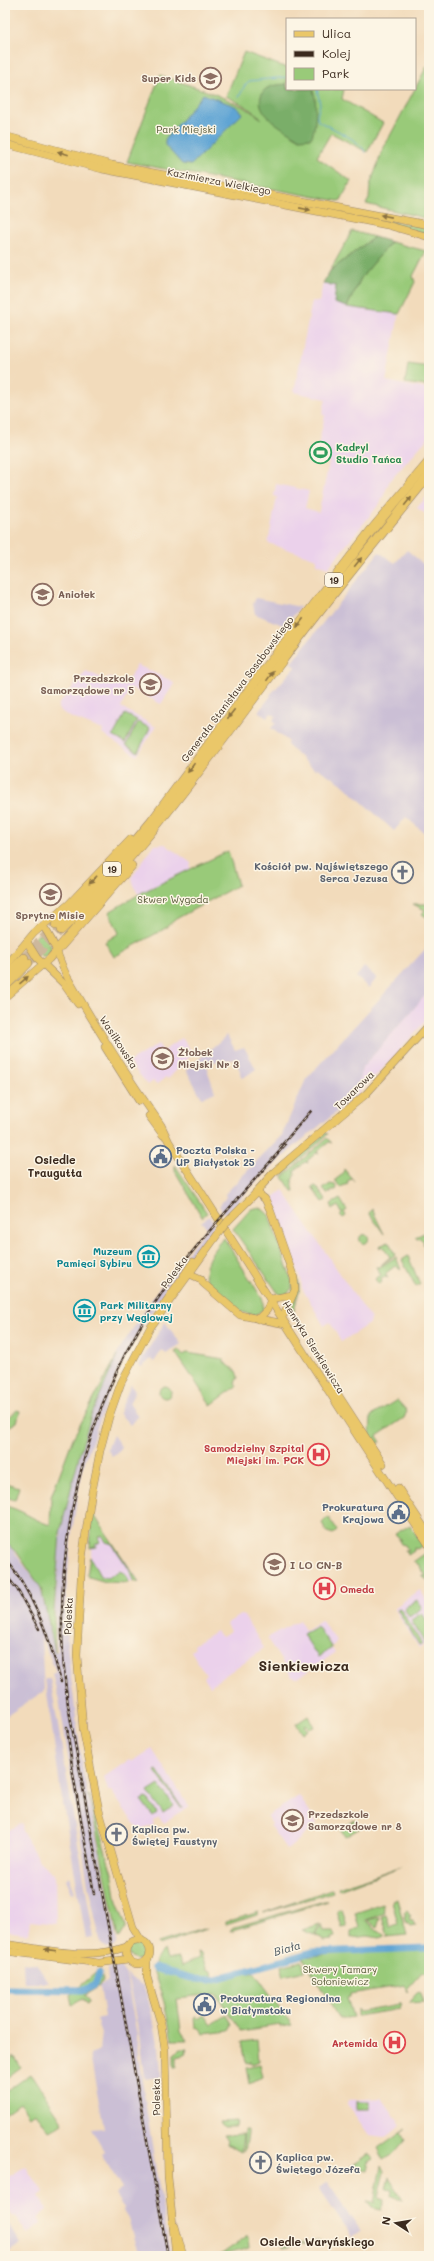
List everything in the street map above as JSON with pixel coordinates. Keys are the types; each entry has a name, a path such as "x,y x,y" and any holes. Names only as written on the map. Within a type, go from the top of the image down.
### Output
{"highway":[{"name":"Generała Stanisława Sosabowskiego","path":"316,610 280,650 162,807 108,874 59,928 110,881 160,821 281,661 370,532 428,469"},
{"path":"277,641 281,661"},
{"path":"131,839 162,807"},
{"path":"58,949 134,863 160,821"},
{"path":"5,977 26,961 5,986"}],"main road":[{"name":"Kazimierza Wielkiego","path":"5,136 112,165 387,225 429,237"},
{"name":"Kazimierza Wielkiego","path":"5,144 102,169 429,225"},
{"path":"5,967 26,942 93,880 131,839"},
{"name":"Wasilkowska","path":"43,926 58,949 64,972 158,1126"},
{"name":"Wasilkowska","path":"26,942 33,953 64,983 272,1299"},
{"path":"5,997 44,964 58,949"},
{"name":"Towarowa","path":"228,1221 287,1162 366,1094 429,1025"},
{"path":"256,1192 265,1199 269,1208 294,1278 295,1290 284,1314"},
{"name":"Poleska","path":"141,1940 132,1927 93,1783 81,1710 77,1660 80,1574 89,1507 102,1441 121,1383 137,1351 160,1313 164,1303 188,1272 201,1251 208,1246 228,1221"},
{"path":"188,1272 201,1279 203,1283 240,1316 285,1324"},
{"path":"258,1319 267,1310 272,1299 292,1295"},
{"name":"Henryka Sienkiewicza","path":"272,1299 284,1314 340,1403 429,1536"},
{"name":"Henryka Sienkiewicza","path":"272,1299 285,1324 340,1403"},
{"name":"Henryka Sienkiewicza","path":"374,1455 429,1545"},
{"name":"Poleska","path":"128,1945 132,1927"},
{"path":"5,1944 87,1955 108,1952 141,1940 149,1946 150,1954 147,1960 136,1964 128,1959 99,1963 5,1951"},
{"path":"128,1945 128,1959"},
{"name":"Poleska","path":"147,1960 147,1977 161,2024 165,2050 168,2177 172,2218 179,2253"},
{"name":"Poleska","path":"136,1964 147,1977"}],"shaded area":[{"path":"323,283 336,286 334,303 399,314 386,381 427,389 429,384 429,436 389,482 381,502 328,568 316,564 317,559 268,543 277,497 274,496 276,484 309,491 305,508 319,512 329,462 315,459 325,415 322,415 326,399 294,392 312,301 319,302"},
{"path":"429,494 429,516 417,508"},
{"path":"407,550 429,569 429,837 406,817 394,831 341,783 317,768 315,770 287,745 288,741 271,728 276,723 273,720 276,716 271,713 267,718 258,712 271,696 270,695 295,667 291,663 379,552 395,563"},
{"path":"256,598 300,607 285,626 255,614 253,604"},
{"path":"137,665 172,681 174,684 161,704 131,688 121,707 156,727 137,756 102,734 103,730 70,717 58,709 58,705 86,671 106,680 107,678 111,678 125,685"},
{"path":"165,844 191,863 190,869 138,894 131,878 154,845"},
{"path":"429,945 429,991 362,1068 355,1097 296,1145 251,1187 226,1216 219,1206 226,1197 225,1194 282,1135 306,1079"},
{"path":"364,967 377,978 369,988 356,977"},
{"path":"429,991 429,1017 355,1097 362,1068"},
{"path":"227,1035 235,1050 244,1047 256,1069 243,1078 235,1059 205,1063 215,1092 202,1098 186,1070"},
{"name":"Żłobek Miejski Nr 3","path":"182,1038 193,1053 168,1079 166,1077 157,1084 153,1081 148,1085 129,1062 158,1044 163,1051"},
{"path":"283,1190 371,1319 370,1323 341,1342 330,1322 324,1326 302,1288 301,1279 273,1198"},
{"path":"209,1216 216,1227 174,1278 139,1331 117,1373 85,1461 71,1537 65,1609 68,1652 82,1765 117,1942 115,1946 106,1948 101,1944 88,1885 60,1705 52,1674 56,1672 41,1636 44,1691 5,1717 5,1530 10,1546 40,1587 55,1652 57,1651 55,1611 60,1537 62,1536 60,1533 79,1456 91,1416 117,1353 160,1287 205,1230 207,1227 201,1222"},
{"path":"165,1322 181,1344 166,1354 162,1350 154,1362 151,1359 142,1367 139,1365 142,1359"},
{"path":"131,1384 135,1392 129,1403 138,1416 130,1425 119,1413"},
{"path":"113,1435 122,1448 112,1456 107,1449"},
{"path":"94,1520 125,1560 139,1581 106,1582 89,1577"},
{"path":"420,1590 429,1604 429,1642 419,1648 394,1608"},
{"path":"240,1615 244,1616 264,1648 210,1686 204,1677 206,1675 191,1651 195,1648 193,1645 216,1631 221,1637 230,1631 226,1624"},
{"path":"299,1620 305,1630 321,1620 337,1642 331,1647 335,1653 298,1678 292,1677 268,1640 269,1637"},
{"path":"50,1678 94,1938 86,1939 60,1786 45,1679"},
{"path":"152,1749 189,1806 163,1823 159,1817 154,1820 153,1826 139,1830 111,1791 108,1791 104,1777 130,1759 133,1761"},
{"name":"Przedszkole Samorządowe nr 8","path":"299,1796 317,1824 287,1850 270,1826 272,1824 267,1816"},
{"path":"23,1823 22,1831 39,1861 55,1875 56,1924 30,1921 28,1934 5,1931 5,1832"},
{"path":"69,1876 75,1892 72,1893 66,1879"},
{"path":"23,1963 37,1965 48,1982 24,1982"},
{"path":"119,1965 126,1975 137,2035 138,2054 153,2152 171,2256 142,2256 135,2243 128,2219 123,2211 124,2207 116,2195 122,2188 101,2154 104,2151 91,2129 104,2128 90,2055 99,2050 101,2033 96,2019 105,2017 100,1986 108,1981 107,1968"},
{"path":"127,1974 143,1986 149,2002 159,2046 161,2077 144,2079 139,2034"},
{"path":"382,2098 401,2125 384,2137 369,2135 347,2104 348,2100"},
{"path":"26,2166 43,2192 38,2196 47,2210 37,2217 42,2224 27,2234 16,2216 14,2217 8,2208 5,2209 5,2179"},
{"path":"328,2182 361,2231 352,2237 319,2189"},
{"path":"8,2223 21,2244 5,2254 5,2225"}],"green space":[{"name":"Park Miejski","path":"244,52 286,68 286,90 344,90 342,99 383,123 367,152 331,133 317,157 351,181 341,200 338,201 127,162 160,75 215,94 246,108 262,119 247,107 226,96"},
{"path":"427,66 429,67 429,219 366,204 369,199 370,185 383,149 414,90 416,90 416,87"},
{"path":"286,84 286,90 312,90 316,114 311,138 300,139 267,116 260,103 261,96 265,90 271,86"},
{"path":"360,215 429,228 429,234 359,217"},
{"path":"352,231 374,237 330,271"},
{"path":"374,237 391,242 361,278 347,307 334,303 336,286 323,283 330,271"},
{"path":"391,242 426,251 413,276 415,282 399,314 347,307 361,278"},
{"path":"408,364 429,367 426,386 405,383"},
{"path":"125,714 137,720 125,743 113,736"},
{"path":"138,722 150,728 138,752 126,745"},
{"name":"Skwer Wygoda","path":"228,851 238,885 176,919 164,929 114,957 105,942 119,933 109,912 143,892"},
{"path":"413,904 429,904 429,919 422,914 425,910"},
{"path":"38,934 45,934 52,949 47,956 41,956 33,946 32,942"},
{"path":"325,1133 328,1134 282,1176 284,1170"},
{"path":"327,1138 332,1143 329,1142 317,1152 319,1154 316,1153 307,1161 308,1163 305,1162 294,1171 296,1173 292,1180 294,1191 292,1191 283,1177"},
{"path":"175,1165 207,1213 202,1217 175,1171"},
{"path":"344,1169 354,1181 352,1179 347,1181 348,1184 340,1187 335,1180 343,1174"},
{"path":"330,1184 335,1185 337,1189 327,1194 323,1189"},
{"path":"316,1186 326,1200 323,1202 312,1187"},
{"path":"270,1196 299,1284 299,1291 293,1314 289,1309 296,1276"},
{"path":"340,1199 347,1210 344,1212 346,1216 343,1218 340,1215 342,1213 338,1206 333,1209 331,1204"},
{"path":"260,1207 269,1215 292,1281 292,1288 288,1293 281,1295 278,1293 233,1229 251,1209"},
{"path":"372,1209 384,1234 369,1213"},
{"path":"429,1231 429,1244 423,1245 424,1242 420,1238 417,1239 415,1237"},
{"path":"364,1234 369,1239 364,1244 359,1239"},
{"path":"224,1238 263,1300 263,1310 255,1315 241,1312 206,1280 205,1274 207,1262 216,1246"},
{"path":"389,1242 395,1255 381,1265 390,1257 382,1246 380,1248 379,1246"},
{"path":"408,1256 420,1284 416,1287 402,1260"},
{"path":"396,1257 401,1270 395,1266 385,1274 388,1278 385,1277 381,1279 382,1282 379,1284 375,1279 381,1275 376,1267 380,1267"},
{"path":"179,1350 183,1355 187,1353 224,1359 224,1362 236,1371 238,1377 235,1383 237,1386 211,1405 175,1352"},
{"path":"118,1354 91,1416 79,1456 60,1533 54,1611 55,1652 41,1588 18,1554 5,1542 5,1506 11,1507 50,1525 51,1497 73,1438"},
{"path":"163,1386 167,1386 171,1392 167,1398 163,1398 159,1394 159,1390"},
{"path":"397,1400 407,1411 404,1418 377,1436 381,1442 375,1444 370,1437 371,1416"},
{"path":"17,1410 20,1411 17,1422 5,1429 5,1421"},
{"path":"5,1483 19,1487 15,1500 5,1497"},
{"path":"92,1512 139,1582 133,1581 129,1569 112,1544 106,1542 102,1535 98,1537 100,1542 95,1545 96,1547 90,1548"},
{"path":"328,1517 337,1530 333,1534 327,1532 322,1523"},
{"path":"410,1525 423,1545 417,1549 414,1548 414,1551 408,1555 405,1550 408,1550 405,1545 401,1544 398,1539 402,1540 395,1534"},
{"path":"427,1552 429,1555 429,1579 427,1580 422,1576 426,1576 418,1564 413,1562"},
{"path":"90,1557 100,1576 107,1578 119,1571 126,1575 128,1583 106,1582 89,1577 87,1575"},
{"path":"417,1600 422,1608 409,1617 404,1608"},
{"path":"400,1608 422,1644 419,1645 397,1609"},
{"path":"422,1613 429,1625 429,1639 424,1642 411,1620"},
{"path":"317,1626 332,1648 318,1657 303,1634"},
{"path":"308,1716 314,1727 309,1729 306,1724 304,1726 308,1730 303,1734 296,1724"},
{"path":"157,1770 182,1808 155,1771"},
{"path":"159,1785 174,1806 163,1813 148,1792"},
{"path":"89,1795 113,1877 117,1902 126,1926 118,1939"},
{"path":"147,1798 157,1813 153,1816 141,1800"},
{"path":"355,1820 360,1828 345,1837 341,1829"},
{"path":"402,1866 339,1890 338,1888"},
{"path":"332,1889 333,1892 263,1913"},
{"path":"397,1899 407,1935 386,1937 388,1936 382,1916 386,1915 390,1927 398,1924 392,1901"},
{"path":"328,1901 230,1931 232,1928"},
{"path":"383,1904 385,1913 365,1920 385,1936 379,1938 368,1936 351,1938 351,1931 359,1928 355,1913"},
{"path":"342,1909 347,1927 342,1928 337,1911"},
{"path":"407,1910 411,1916 409,1917 416,1925 411,1926 408,1922 406,1923 404,1916 406,1915 404,1912"},
{"path":"259,1912 257,1915 226,1925 226,1922"},
{"path":"380,1917 377,1927 367,1920"},
{"path":"320,1924 314,1935 302,1930"},
{"path":"322,1924 324,1931 333,1931 335,1937 331,1938 332,1940 323,1941 323,1939 315,1935"},
{"path":"206,1928 159,1945 158,1943"},
{"path":"137,1942 143,1945 146,1951 143,1957 137,1960 131,1957 128,1951 131,1945"},
{"name":"Skwery Tamary Sołoniewicz","path":"429,1948 429,1969 425,1973 422,1972 407,1989 409,1991 407,1993 405,1985 350,1994 350,1997 347,1998 353,2017 339,2019 303,1957 372,1950"},
{"path":"164,1950 167,1960 179,1958 181,1966 199,1958 198,1953 201,1954 207,1971 211,1971 212,1980 246,1973 255,1973 292,2025 280,2027 280,2025 241,2031 216,1994 177,1998 181,2031 187,2040 172,2040 164,2002 153,1970 155,1960"},
{"path":"302,1961 305,1971 284,1976 281,1966"},
{"path":"100,1969 103,1980 100,1986 85,1995 89,2002 86,2004 83,1999 72,2005 70,1995"},
{"path":"419,1992 421,1993 424,2002 409,2003"},
{"path":"400,2002 402,2004 400,2009 357,2016 357,2009 359,2012 400,2005"},
{"path":"196,2015 198,2019 204,2015 211,2025 227,2015 232,2025 229,2031 204,2034 202,2030 195,2028 194,2018"},
{"path":"257,2040 259,2061 252,2064 251,2062 246,2063 242,2042"},
{"path":"181,2049 187,2049 185,2055 177,2057 177,2067 174,2067 174,2054"},
{"path":"14,2056 21,2067 5,2079 5,2069"},
{"path":"260,2064 263,2077 249,2084 246,2067"},
{"path":"31,2074 63,2123 49,2132 36,2112 29,2116 20,2103 5,2114 5,2089 7,2091"},
{"path":"356,2102 369,2102 369,2110 356,2110"},
{"path":"236,2121 235,2127 224,2127 220,2122"},
{"path":"406,2128 401,2132 405,2140 392,2155 384,2160 378,2148"},
{"path":"244,2130 248,2130 248,2133 245,2151 243,2153"},
{"path":"243,2134 241,2152 227,2144 228,2141 224,2135"},
{"path":"369,2154 374,2158 369,2161 367,2170 350,2167"},
{"path":"381,2166 384,2172 378,2197 384,2199 382,2210 372,2208 367,2202 374,2203"},
{"path":"389,2177 403,2199 392,2196 393,2190 386,2189"},
{"path":"248,2237 249,2248 219,2256"},
{"path":"319,2241 364,2246 319,2242 282,2248 282,2246"}],"water":[{"path":"203,94 235,106 243,113 191,165 182,164 165,145 165,140"}],"waterway":[{"path":"239,97 245,85 249,81 286,77"},
{"path":"317,90 320,104 317,116 318,121 351,138 358,143 365,152"},
{"path":"5,1532 7,1536 5,1538"},
{"name":"Biała","path":"154,1968 195,1979 212,1980 312,1952 429,1948"},
{"name":"Biała","path":"5,1989 85,1990 95,1985 99,1973"}],"tunnel":[{"path":"24,958 56,925"},
{"path":"28,963 61,930"}],"railway":[{"path":"280,1147 311,1111"},
{"path":"168,2256 68,1705 63,1649 63,1593 68,1538 78,1484 93,1431 113,1379 139,1330 182,1264 285,1145"},
{"path":"5,1558 33,1601 52,1649 61,1682"},
{"path":"5,1574 17,1589 39,1629"},
{"path":"67,1727 73,1774 94,1894"}],"place":[{"name":"Super Kids","path":"211,78"},
{"name":"Kadryl Studio Tańca","path":"321,453"},
{"name":"Aniołek","path":"42,594"},
{"name":"Przedszkole Samorządowe nr 5","path":"150,684"},
{"name":"Kościół pw. Najświętszego Serca Jezusa","path":"403,872"},
{"name":"Sprytne Misie","path":"50,895"},
{"name":"Żłobek Miejski Nr 3","path":"162,1058"},
{"name":"Poczta Polska - UP Białystok 25","path":"161,1156"},
{"name":"Muzeum Pamięci Sybiru","path":"148,1257"},
{"name":"Park Militarny przy Węglowej","path":"84,1311"},
{"name":"Samodzielny Szpital Miejski im. PCK","path":"319,1454"},
{"name":"Prokuratura Krajowa","path":"399,1513"},
{"name":"I LO CN-B","path":"275,1565"},
{"name":"Omeda","path":"324,1589"},
{"name":"Przedszkole Samorządowe nr 8","path":"292,1820"},
{"name":"Kaplica pw. Świętej Faustyny","path":"117,1835"},
{"name":"Prokuratura Regionalna w Białymstoku","path":"205,2004"},
{"name":"Artemida","path":"394,2043"},
{"name":"Kaplica pw. Świętego Józefa","path":"260,2163"}],"district":[{"name":"Osiedle Traugutta","path":"55,1165"},
{"name":"Sienkiewicza","path":"304,1665"},
{"name":"Osiedle Waryńskiego","path":"317,2241"}]}
